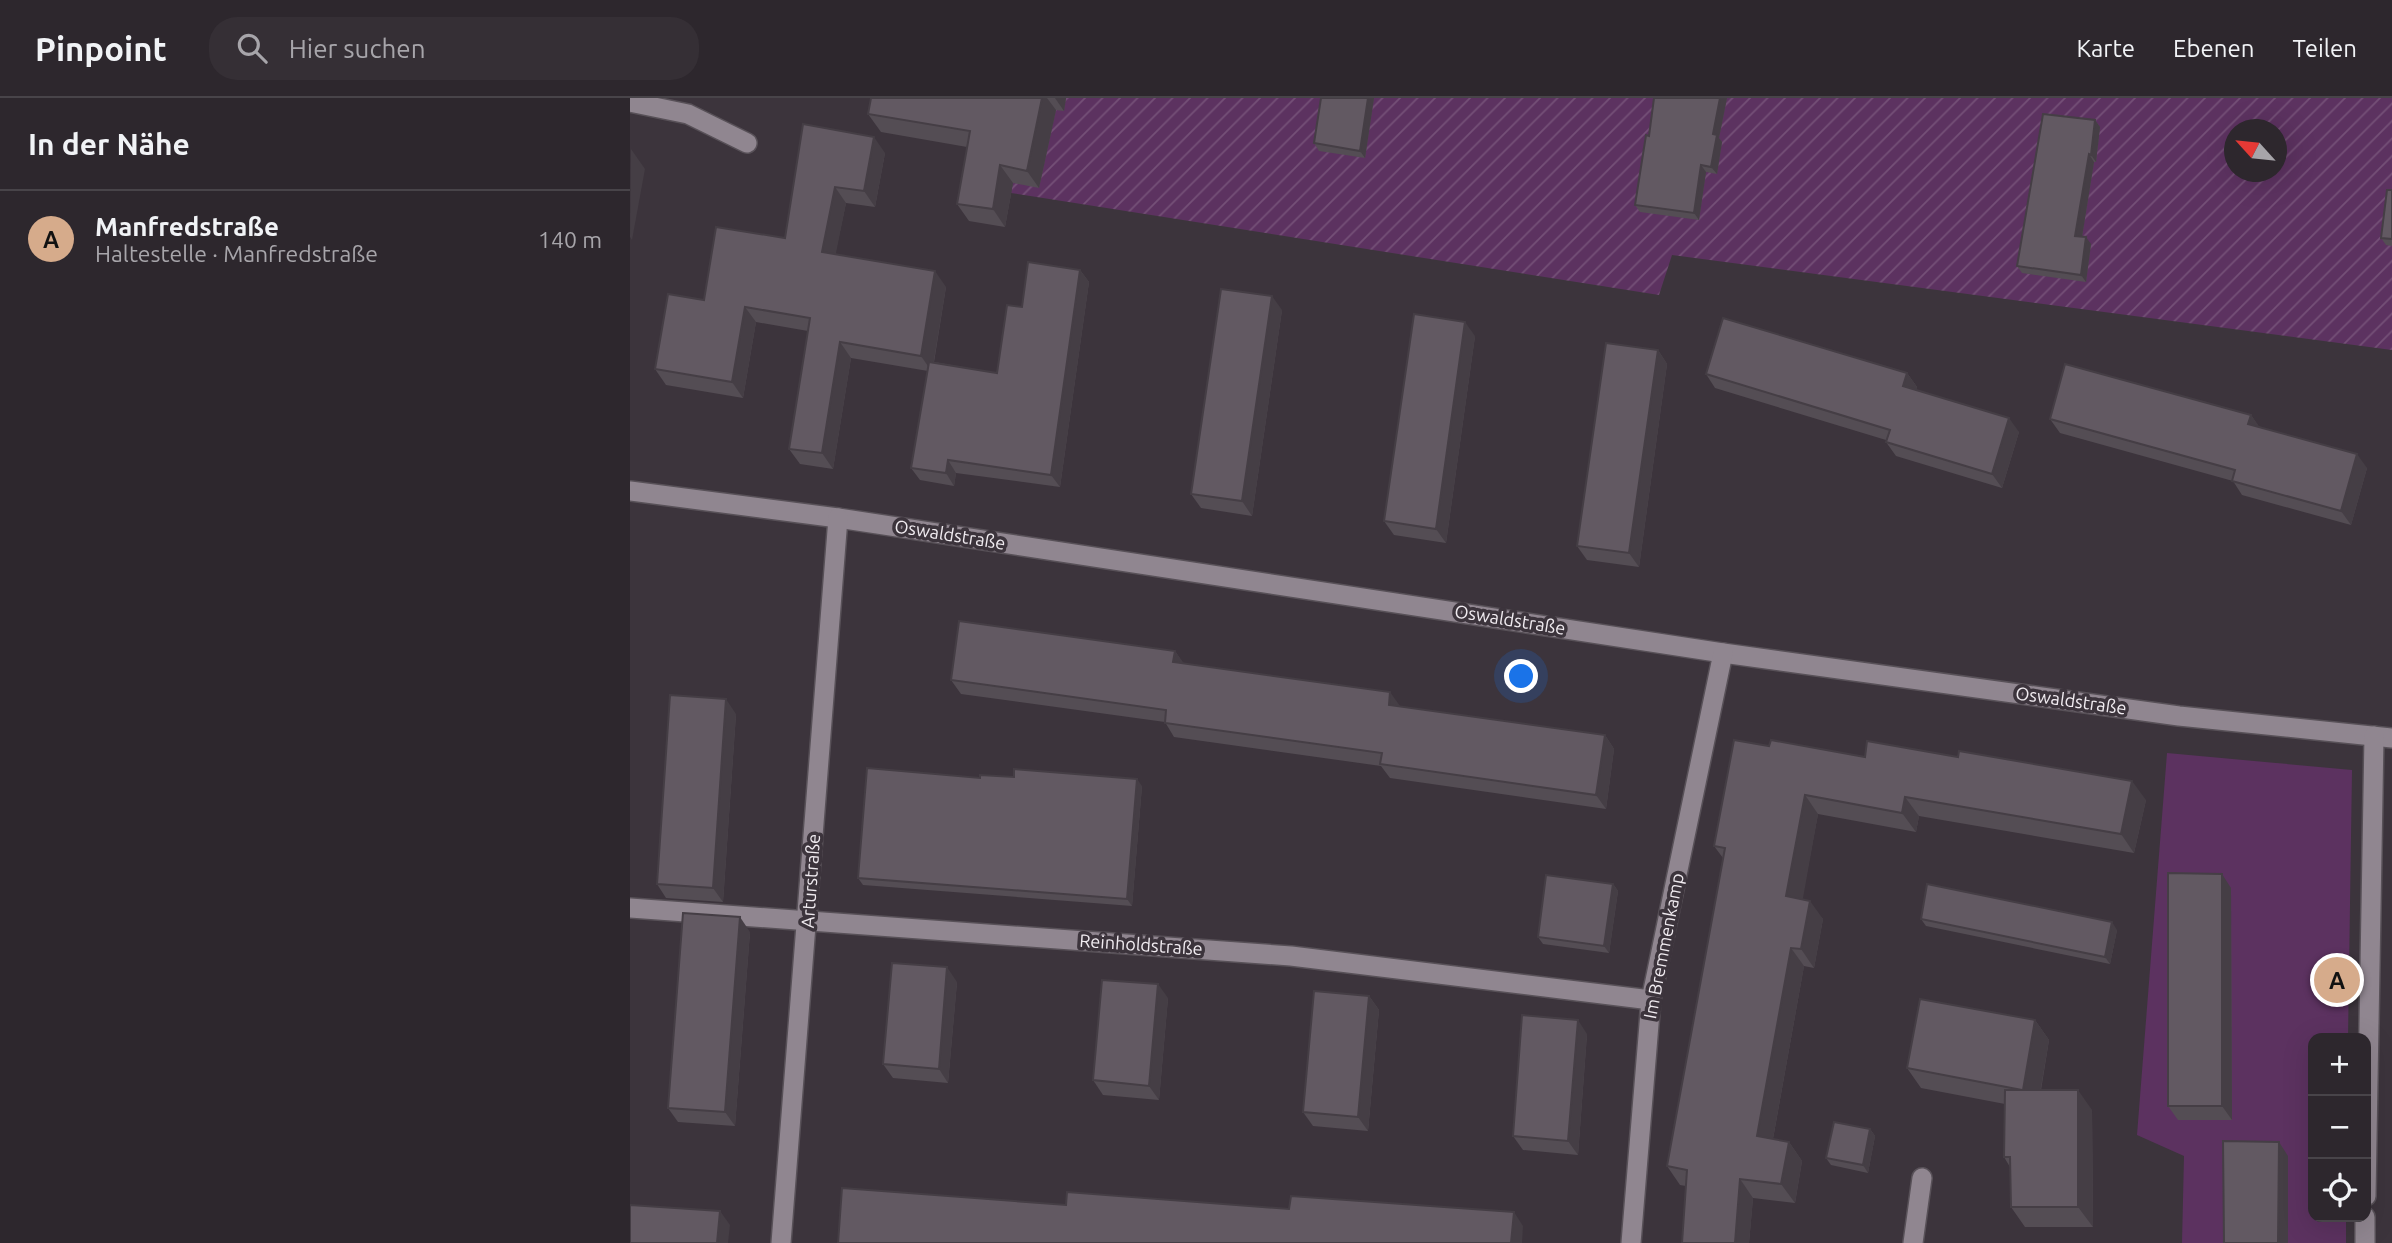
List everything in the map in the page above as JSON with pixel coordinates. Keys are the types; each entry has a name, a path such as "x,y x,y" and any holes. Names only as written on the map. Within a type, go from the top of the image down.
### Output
{"street":[{"path":"630,102 688,114 747,143"},
{"name":"Oswaldstraße","path":"630,491 838,518 1723,653 2179,716 2383,737"},
{"name":"Arturstraße","path":"781,1243 838,518"},
{"name":"Im Bremmenkamp","path":"1631,1243 1651,1000 1723,653"},
{"path":"2367,1159 2383,737"},
{"name":"Reinholdstraße","path":"630,908 1291,956 1651,1000"},
{"path":"1913,1243 1922,1178"},
{"path":"2365,1222 2365,1243"}],"shaded area":[{"path":"1027,98 2392,98 2392,350 1672,255 1659,295 1011,193"},
{"path":"2167,753 2352,770 2348,1033 2308,1033 2308,1222 2346,1222 2346,1243 2182,1243 2184,1156 2137,1135"}],"building":[{"path":"871,98 1042,98 1027,171 1000,165 993,209 957,204 970,131 868,114"},
{"path":"1321,98 1368,98 1360,151 1314,143"},
{"path":"1654,98 1720,98 1713,134 1717,135 1711,167 1701,165 1694,213 1635,205"},
{"path":"2043,114 2095,120 2075,236 2086,237 2081,275 2017,266"},
{"path":"803,124 874,137 864,191 835,187 822,252 935,271 921,356 840,342 822,453 789,449 810,318 745,307 732,382 655,369 668,294 704,300 716,227 785,238"},
{"path":"2387,190 2392,190 2392,239 2381,238"},
{"path":"1028,262 1080,270 1051,475 948,460 946,473 911,468 929,362 997,373 1007,305 1022,307"},
{"path":"1221,289 1272,296 1242,501 1191,494"},
{"path":"1414,314 1465,322 1436,529 1384,521"},
{"path":"1723,318 1907,373 1903,386 2009,418 1992,474 1886,442 1890,430 1706,374"},
{"path":"1606,343 1658,350 1629,553 1577,546"},
{"path":"2065,364 2251,415 2248,424 2357,454 2341,511 2232,481 2235,470 2050,419"},
{"path":"959,621 1175,651 1173,662 1390,692 1389,705 1605,735 1596,795 1380,764 1382,753 1165,723 1166,710 951,680"},
{"path":"670,695 726,699 713,888 657,884"},
{"path":"1734,740 1769,746 1771,740 1865,757 1867,741 1958,757 1959,751 2132,781 2121,834 1905,797 1902,813 1805,795 1786,896 1810,901 1801,949 1791,948 1757,1136 1789,1142 1781,1184 1740,1179 1735,1243 1682,1243 1687,1170 1667,1166 1725,848 1714,846"},
{"path":"867,768 980,778 980,775 1014,777 1014,769 1137,779 1127,899 858,878"},
{"path":"2168,873 2222,874 2222,1106 2168,1106"},
{"path":"1546,875 1613,884 1604,946 1538,937"},
{"path":"1927,884 2112,922 2105,957 1921,919"},
{"path":"683,913 740,917 725,1112 668,1108"},
{"path":"892,963 947,967 939,1069 883,1064"},
{"path":"1102,980 1158,984 1149,1086 1093,1080"},
{"path":"1314,991 1369,996 1358,1117 1303,1112"},
{"path":"1920,999 2035,1020 2023,1090 2078,1090 2078,1207 2011,1207 2010,1157 2004,1157 2005,1090 2022,1090 1907,1068"},
{"path":"1522,1015 1578,1020 1568,1141 1513,1136"},
{"path":"1834,1122 1870,1129 1863,1165 1826,1158"},
{"path":"2223,1141 2279,1142 2278,1243 2224,1243"},
{"path":"842,1188 1066,1205 1067,1192 1289,1209 1291,1196 1514,1212 1511,1243 838,1243"},
{"path":"630,1205 720,1211 717,1243 630,1243"}],"place":[{"name":"Manfredstraße","path":"2337,980"}]}
